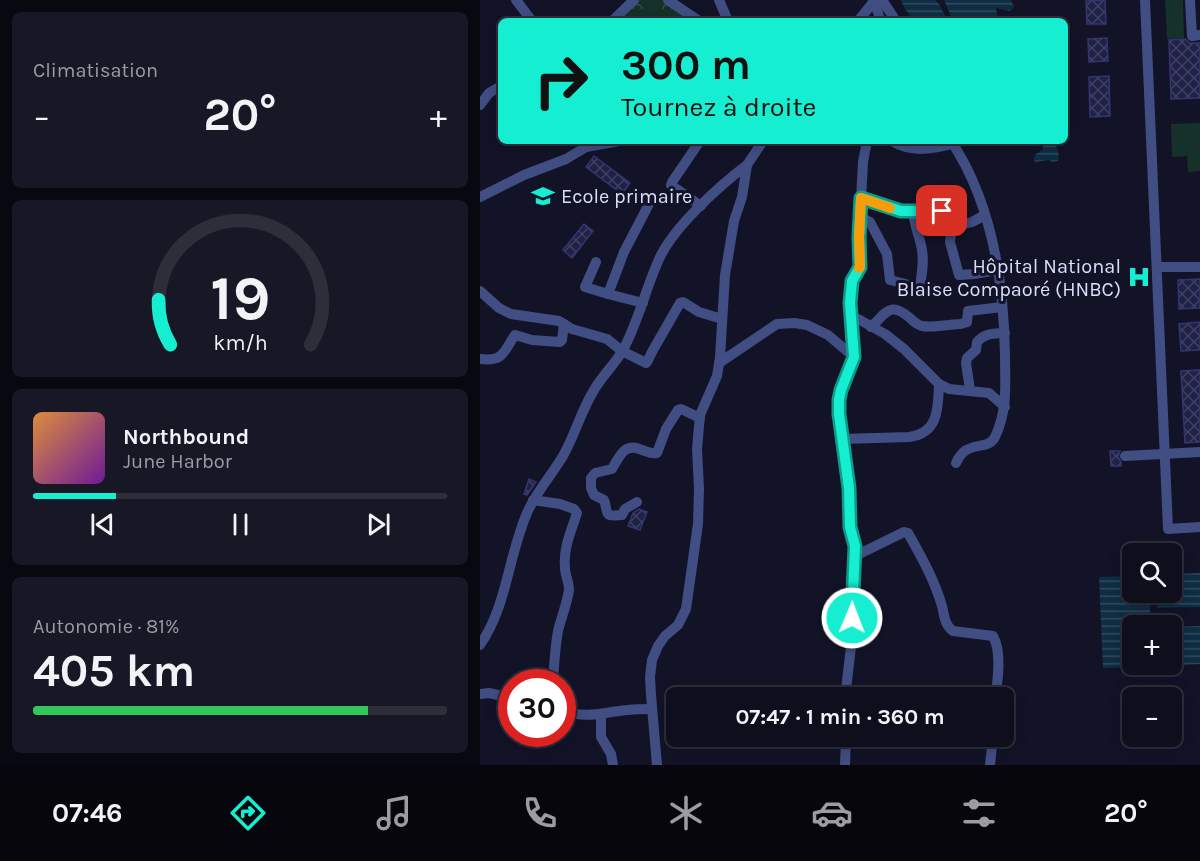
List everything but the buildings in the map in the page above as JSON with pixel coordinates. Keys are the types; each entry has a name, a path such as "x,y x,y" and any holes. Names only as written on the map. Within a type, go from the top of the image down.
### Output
{"street":[{"path":"516,0 530,18"},
{"path":"615,18 634,0"},
{"path":"668,0 695,18"},
{"path":"719,0 727,18"},
{"path":"1145,0 1168,529 1200,527"},
{"path":"1190,0 1195,16 1192,36 1200,35"},
{"path":"861,18 876,1"},
{"path":"876,1 880,18"},
{"path":"876,1 893,18"},
{"path":"482,100 498,88"},
{"path":"480,197 566,159 586,147 602,144"},
{"path":"698,144 671,184 701,206"},
{"path":"657,765 650,677 652,660 657,646 678,625 686,609 698,524 697,449 700,418 717,376 729,247 734,218 750,161 752,144"},
{"path":"480,645 496,617 520,531 533,500 564,455 594,390 622,351 636,322 661,256 677,231 727,180 750,161 761,144"},
{"path":"846,687 852,638 855,546 850,527 849,488 839,400 854,357 850,315 852,281 860,267 860,217 863,162 866,144"},
{"path":"896,144 920,150 933,149 947,144"},
{"path":"953,144 974,183 993,239 1005,333 1006,392 1005,407 994,440 990,444 963,452 956,463"},
{"path":"861,198 901,211 942,211 948,213 957,223 964,225 985,215"},
{"path":"608,294 624,252 650,204"},
{"path":"860,217 870,222 887,254 890,280 917,287 920,286 923,261 922,249 915,228 914,211"},
{"path":"953,219 950,242 959,275 997,270"},
{"path":"596,262 586,288 643,303"},
{"path":"1157,267 1200,267"},
{"path":"480,291 499,308 511,314 559,321 572,329 607,339 622,351 643,362 647,362 680,303 722,319"},
{"path":"871,327 891,309 902,311 924,327 962,324 967,322 968,311 1002,308"},
{"path":"850,315 885,334 904,349 939,384 949,389 989,393 1005,407"},
{"path":"719,363 777,324 794,323 807,325 828,335 854,357"},
{"path":"480,359 501,356 506,352 515,335 532,340 560,342 564,324"},
{"path":"970,390 967,358 976,351 977,342 981,338 988,334 1005,333"},
{"path":"842,439 909,437 925,433 932,424 938,407 939,384"},
{"path":"637,502 625,509 622,515 608,514 605,512 604,500 594,495 590,484 591,478 595,473 612,469 618,457 629,447 633,446 650,453 657,453 666,429 678,410 681,409 700,418"},
{"path":"1125,456 1200,452"},
{"path":"533,500 560,504 574,509 577,513 564,552 564,567 569,590 558,631 554,669"},
{"path":"855,556 904,532 908,533 938,592 950,629 993,636 997,644 997,687"},
{"path":"480,694 498,695"},
{"path":"576,715 593,716 628,710 652,709"},
{"path":"601,714 601,737 611,754 613,765"},
{"path":"845,765 846,747"},
{"path":"990,765 992,747"}],"green space":[{"path":"638,0 663,0 687,18 618,18"},
{"path":"1165,0 1183,0 1184,38 1167,39"},
{"path":"1200,123 1200,171 1188,172 1187,156 1172,157 1171,124"}],"water":[{"path":"901,0 935,0 946,18 912,18"},
{"path":"944,0 1011,0 1014,7 1010,11 996,8 998,18 952,18"},
{"path":"1042,144 1055,144 1058,161 1035,162 1035,155 1043,149"},
{"path":"1200,573 1200,607 1157,608 1157,603 1182,603 1182,574"},
{"path":"1122,576 1122,603 1150,603 1150,615 1122,615 1122,667 1103,668 1099,577"},
{"path":"1200,626 1200,664 1182,665 1182,627"}],"slow traffic":[{"path":"859,268 861,198 890,208"}],"place":[{"name":"Ecole primaire","path":"543,196"},
{"name":"Hôpital National Blaise Compaoré (HNBC)","path":"1139,277"}],"route":[{"path":"852,618 855,546 850,527 849,488 839,400 854,357 850,303 852,281 855,272 860,267 861,198 901,211 942,211"}]}
